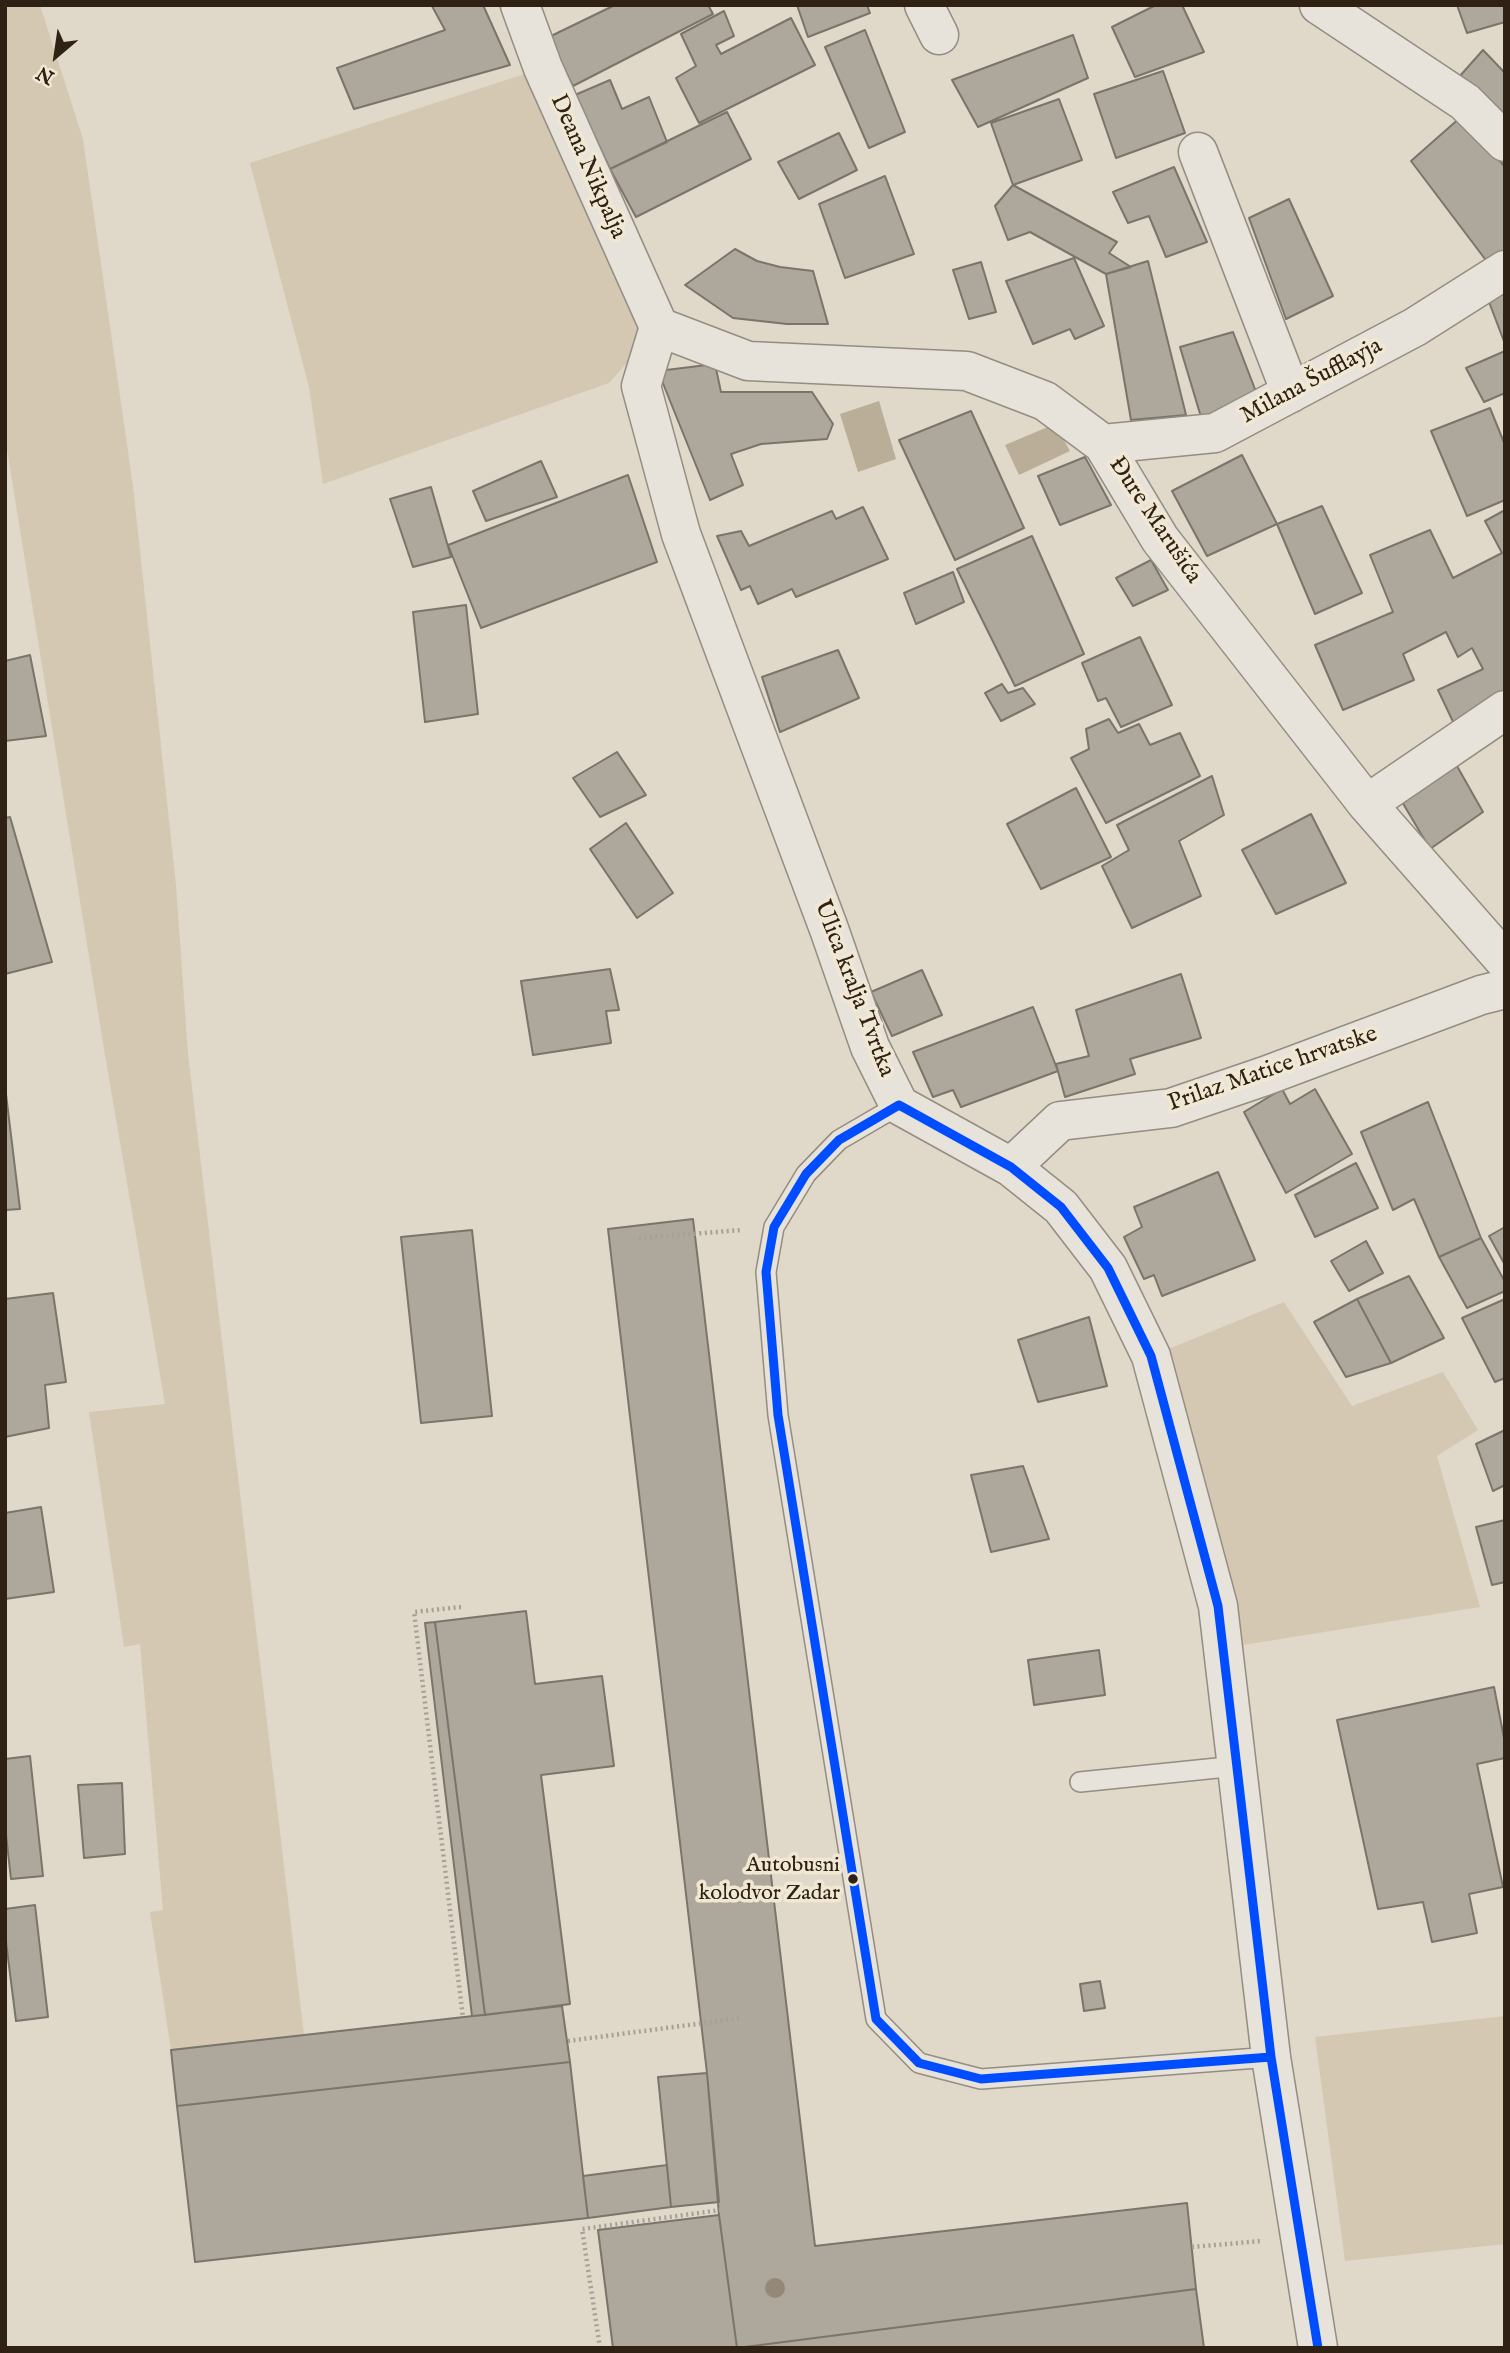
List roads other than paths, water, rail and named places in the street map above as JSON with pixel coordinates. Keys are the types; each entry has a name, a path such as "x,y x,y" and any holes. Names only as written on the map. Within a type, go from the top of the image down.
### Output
{"street":[{"name":"Deana Nikpalja","path":"520,5 543,68 659,327"},
{"path":"1319,5 1465,102 1505,142"},
{"path":"1199,152 1291,393"},
{"name":"Milana Šufflayja","path":"1103,444 1214,433 1415,327 1505,270"},
{"name":"Đure Marušića","path":"659,327 748,361 967,371 1045,401 1103,444 1160,539 1367,804 1505,961"},
{"name":"Ulica kralja Tvrtka","path":"659,327 641,386 681,534 830,929 870,1047 899,1105 1011,1167 1061,1207 1108,1268 1151,1356 1218,1606 1271,2057 1318,2348"},
{"path":"1367,804 1505,710"},
{"name":"Prilaz Matice hrvatske","path":"1011,1167 1060,1121 1171,1108 1265,1076 1481,995 1505,989"}],"lane":[{"path":"899,1105 839,1140 806,1174 774,1227 766,1272 778,1415 876,2019 919,2063 981,2079 1271,2057"},
{"path":"1080,1782 1237,1766"}],"place":[{"name":"Autobusni kolodvor Zadar","path":"853,1879"}]}
